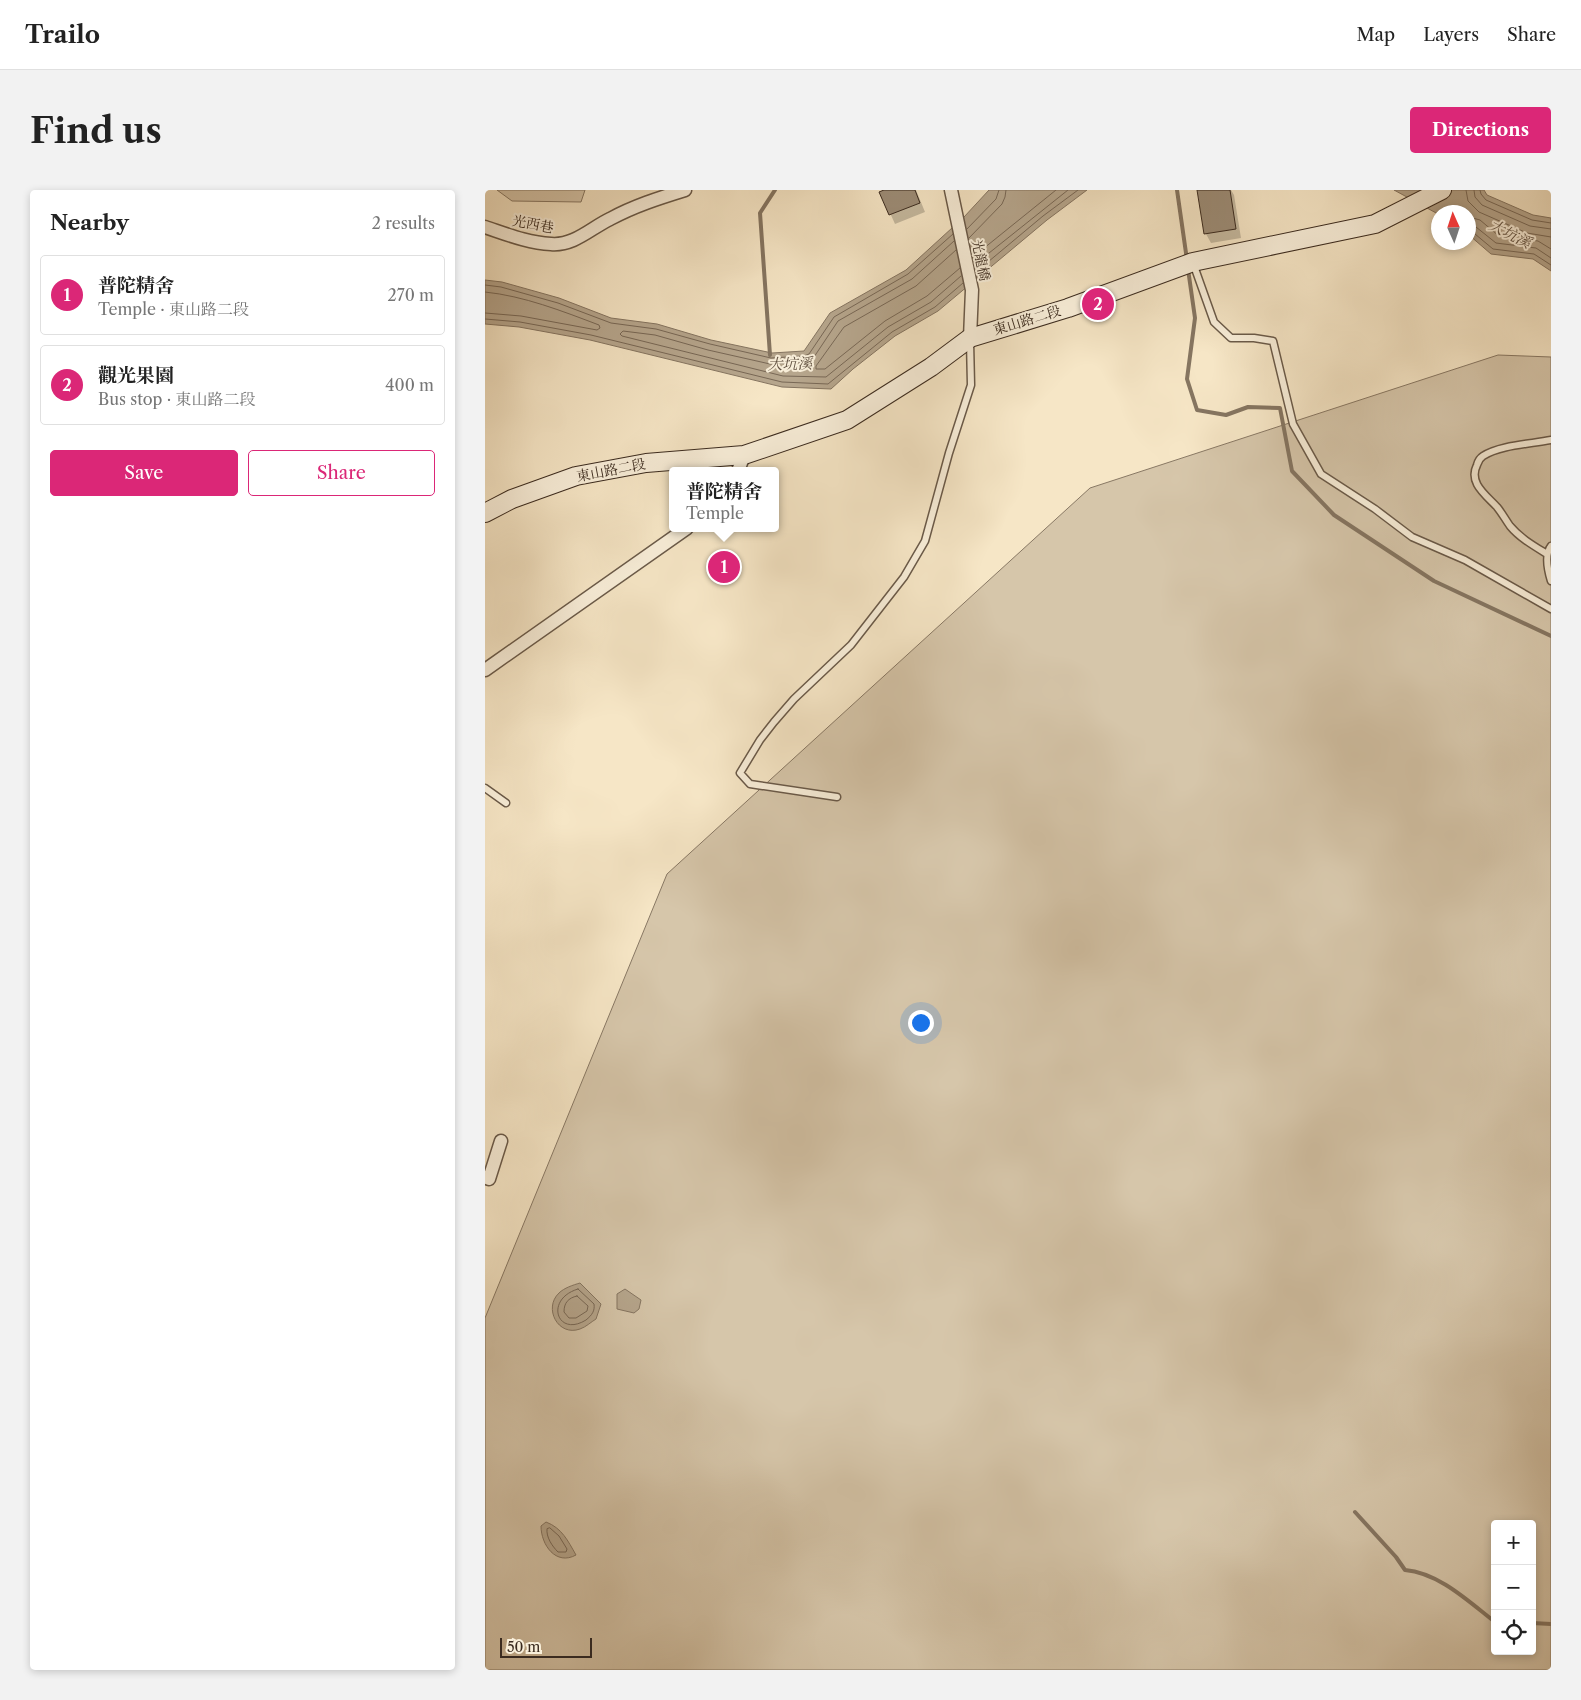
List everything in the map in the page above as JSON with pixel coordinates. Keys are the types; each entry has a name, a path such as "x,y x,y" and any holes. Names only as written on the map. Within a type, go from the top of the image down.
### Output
{"main road":[{"name":"東山路二段","path":"485,512 512,499 576,476 646,463 741,463 847,420 931,367 970,338 1068,308 1193,262 1375,224 1443,190"}],"street":[{"name":"光西巷","path":"485,227 519,239 553,245 578,239 608,219 651,200 685,190"},
{"name":"光龍橋","path":"951,190 972,290 970,338"},
{"path":"485,670 681,532"},
{"path":"485,1177 489,1179 501,1141"}],"lane":[{"path":"1193,262 1214,322 1231,338 1254,338 1273,342 1293,424 1321,474 1375,509 1412,537 1465,560 1551,609"},
{"path":"837,796 750,784 740,773 760,740 774,722 794,699 857,638 904,577 925,541 949,453 971,385 970,338"},
{"path":"1547,554 1525,540 1509,525 1505,516 1475,481 1475,468 1481,457 1507,447 1551,440"},
{"path":"1551,546 1547,554 1551,581"},
{"path":"485,788 506,802"}],"shaded area":[{"path":"497,190 585,190 581,202 512,201"},
{"path":"1498,355 1551,357 1551,1670 485,1670 485,1318 667,874 1090,488"}],"water":[{"path":"989,190 1087,190 1047,220 938,311 895,336 831,389 782,387 590,340 519,327 485,324 485,280 502,282 559,298 611,318 657,324 711,340 772,353 804,351 830,313 906,270 964,217"},
{"name":"大坑溪","path":"1394,190 1484,190 1487,195 1533,215 1551,218 1551,271 1533,259 1491,254 1476,241 1476,205 1431,205 1431,210"},
{"path":"580,1283 601,1304 596,1319 580,1329 565,1329 555,1320 552,1306 554,1299 563,1290"},
{"path":"625,1289 641,1300 639,1309 634,1313 617,1309 617,1294"},
{"path":"546,1522 560,1531 576,1555 562,1558 551,1552 542,1533 541,1526"}],"building":[{"path":"884,190 915,190 920,203 889,215 879,192"},
{"path":"1197,190 1230,190 1236,229 1204,234"}],"waterway":[{"path":"770,355 760,213 775,190"},
{"path":"1177,190 1187,260"},
{"path":"1188,269 1195,318 1187,379 1197,410 1226,415 1248,407 1280,408 1292,471 1334,515 1434,581 1551,636"},
{"path":"1355,1512 1396,1557 1405,1570 1418,1572 1441,1582 1464,1597 1491,1619"},
{"path":"1536,1623 1551,1624"}],"place":[{"name":"觀光果園","path":"1098,304"},
{"name":"普陀精舍","path":"724,567"}]}
